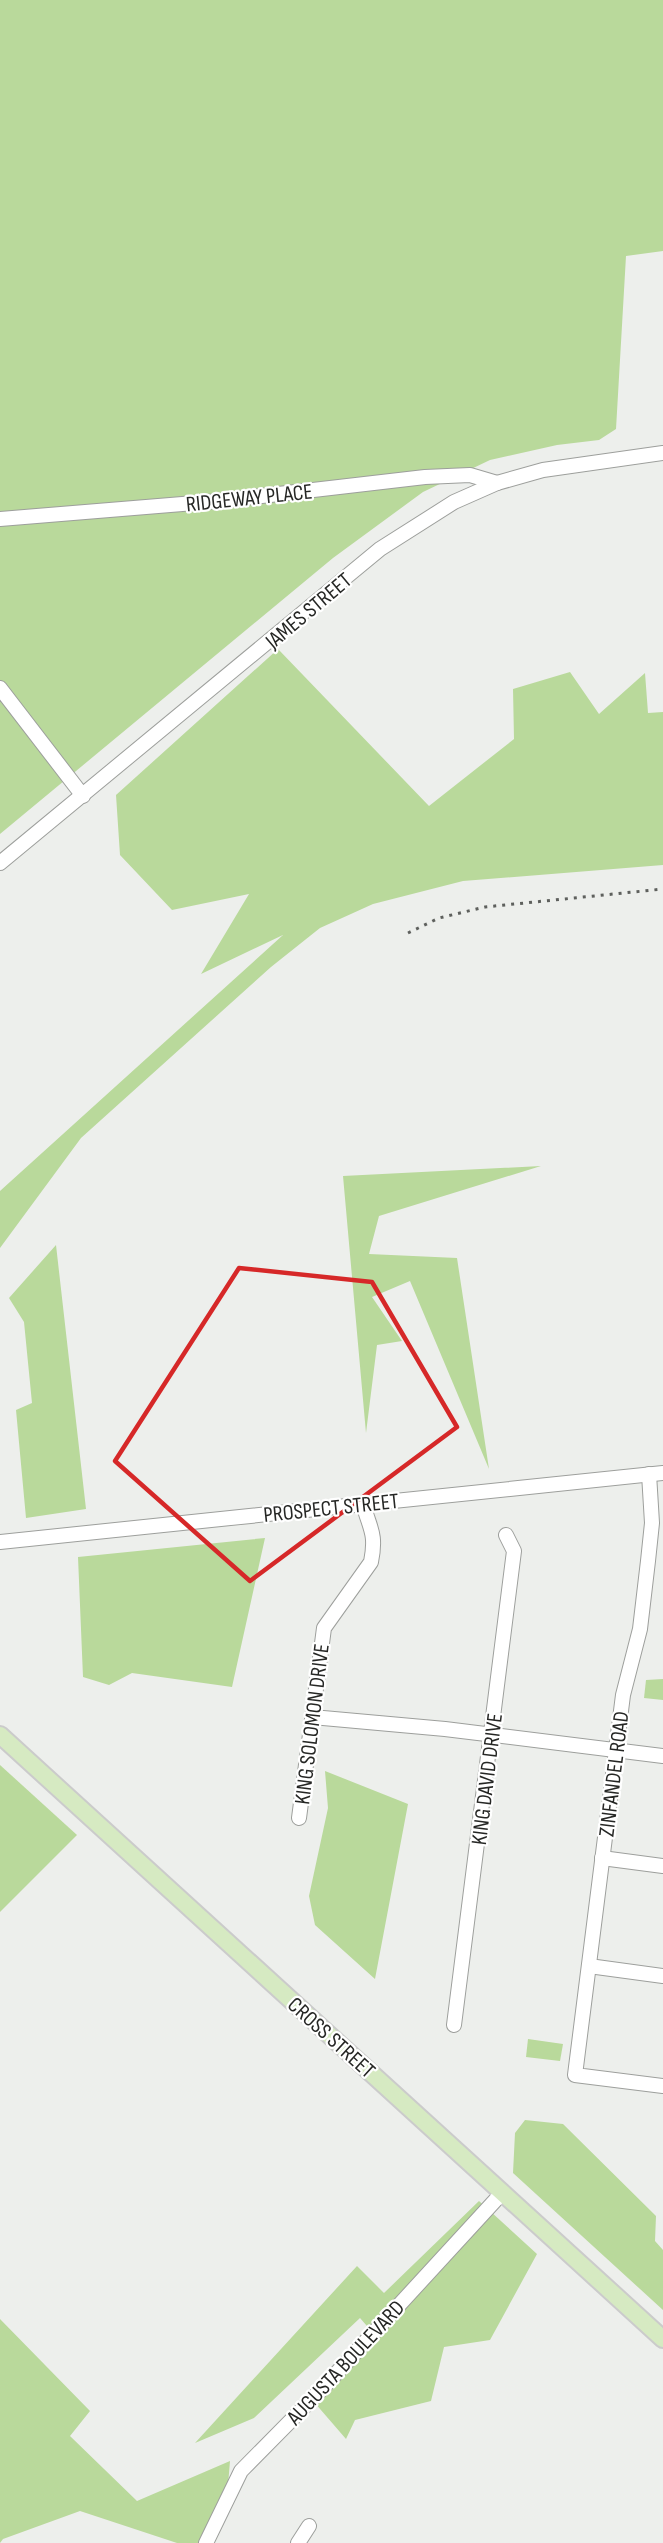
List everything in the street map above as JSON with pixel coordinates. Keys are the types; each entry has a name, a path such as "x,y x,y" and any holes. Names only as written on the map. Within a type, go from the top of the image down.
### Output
{"main road":[{"name":"CROSS STREET","path":"0,1735 663,2339"}],"street":[{"name":"JAMES STREET","path":"0,863 380,549 454,502 497,483 543,470 663,453"},
{"name":"RIDGEWAY PLACE","path":"0,519 219,501 425,477 471,475 497,483"},
{"path":"0,688 83,796"},
{"name":"PROSPECT STREET","path":"0,1542 364,1509 656,1473"},
{"name":"ZINFANDEL ROAD","path":"656,1473 640,1629 623,1695 575,2075 663,2086"},
{"name":"KING SOLOMON DRIVE","path":"299,1818 324,1629 371,1562 374,1551 373,1530 364,1509"},
{"name":"KING DAVID DRIVE","path":"454,2025 514,1551 506,1535"},
{"path":"312,1717 555,1742 663,1756"},
{"path":"602,1858 663,1866"},
{"path":"589,1966 663,1976"},
{"name":"AUGUSTA BOULEVARD","path":"206,2543 241,2471 321,2390 502,2193"},
{"path":"298,2543 309,2526"}],"highlighted area":[{"path":"239,1268 372,1282 457,1427 250,1581 115,1461"}],"green space":[{"path":"0,0 663,0 663,251 626,256 616,429 599,440 557,445 490,460 423,492 333,558 0,834"},
{"path":"278,649 429,806 514,739 513,689 570,672 599,714 645,673 648,713 663,712 663,865 463,881 373,904 320,928 271,967 81,1138 0,1248 0,1191 283,935 201,974 249,894 172,910 120,855 116,795"},
{"path":"541,1166 379,1216 369,1254 457,1258 489,1469 410,1281 372,1297 402,1341 377,1345 366,1433 343,1176"},
{"path":"56,1245 86,1509 26,1518 16,1410 32,1403 24,1322 9,1298"},
{"path":"265,1538 232,1687 132,1673 109,1685 83,1677 78,1557"},
{"path":"663,1679 663,1700 644,1698 646,1680"},
{"path":"0,1765 77,1835 0,1912"},
{"path":"325,1771 408,1804 375,1979 315,1925 309,1896 328,1808"},
{"path":"528,2039 563,2044 560,2061 526,2057"},
{"path":"525,2120 563,2124 656,2216 655,2241 663,2250 663,2310 513,2173 515,2133"},
{"path":"479,2201 537,2254 490,2340 444,2347 431,2401 355,2420 346,2439 314,2402 373,2333 360,2318 254,2418 195,2443 357,2266 384,2293"},
{"path":"0,2319 90,2411 70,2436 137,2501 230,2461 227,2497 206,2543 177,2543 80,2511 3,2539 0,2543"}],"railway":[{"path":"408,933 439,918 485,907 663,889"}]}
